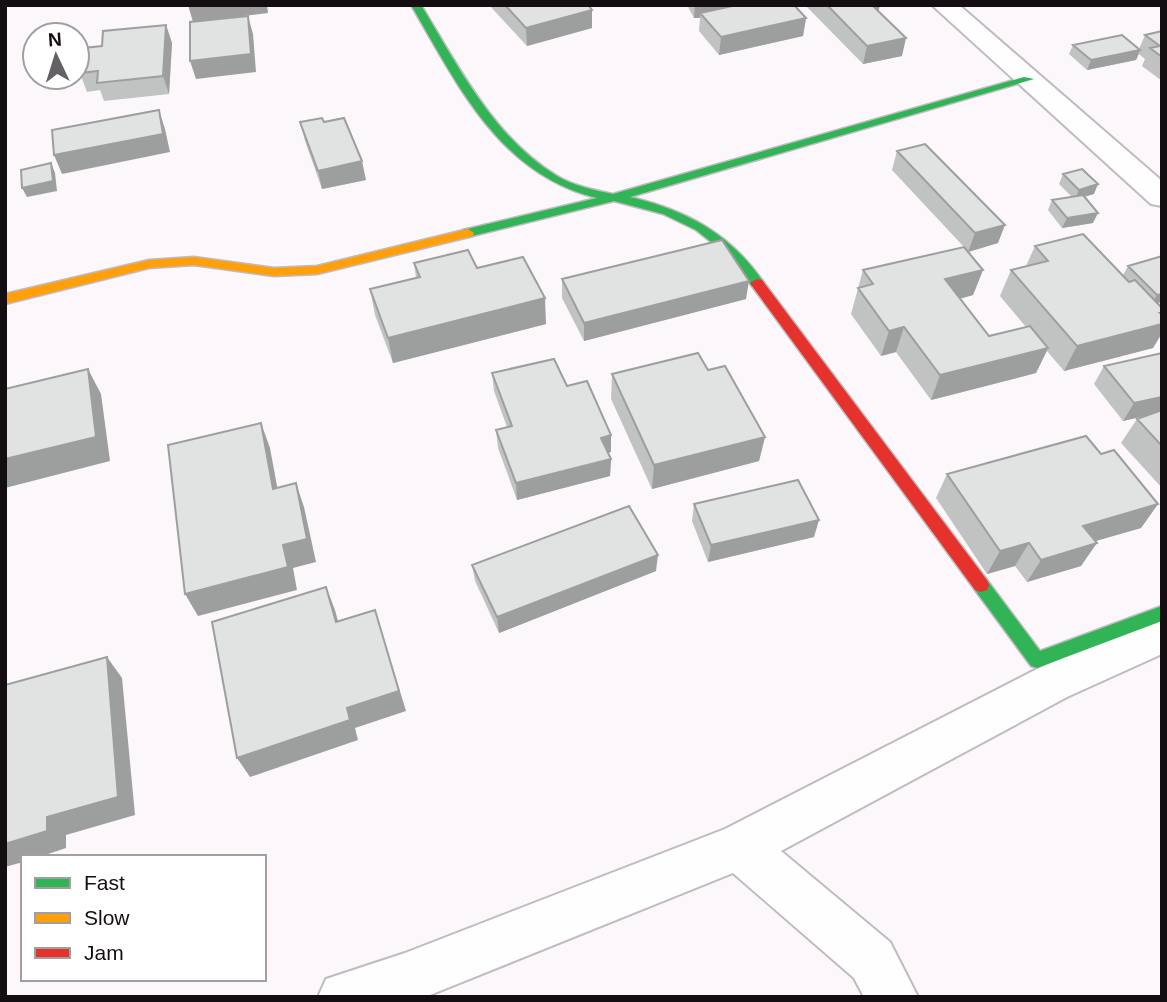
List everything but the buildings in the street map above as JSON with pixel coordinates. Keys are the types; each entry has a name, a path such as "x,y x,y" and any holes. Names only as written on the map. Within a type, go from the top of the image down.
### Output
{"street":[{"path":"416,5 457,75 526,161 555,180 612,198 674,212 702,225 744,265 1037,660 1162,613"},
{"path":"944,5 1155,185"},
{"path":"5,299 149,264 194,261 274,272 317,270 612,198 1028,79"},
{"path":"344,997 405,979 739,848 1052,683 1162,634"},
{"path":"739,848 872,960 892,997"}],"traffic: fast":[{"path":"416,5 459,77 493,125 532,165 571,187 648,205 685,218 716,237 757,283"},
{"path":"468,233 612,198 1028,79"},
{"path":"981,585 1037,660 1162,613"}],"traffic: slow":[{"path":"5,299 149,264 194,261 274,272 317,270 468,233"}],"traffic: jam":[{"path":"757,283 981,585"}]}
